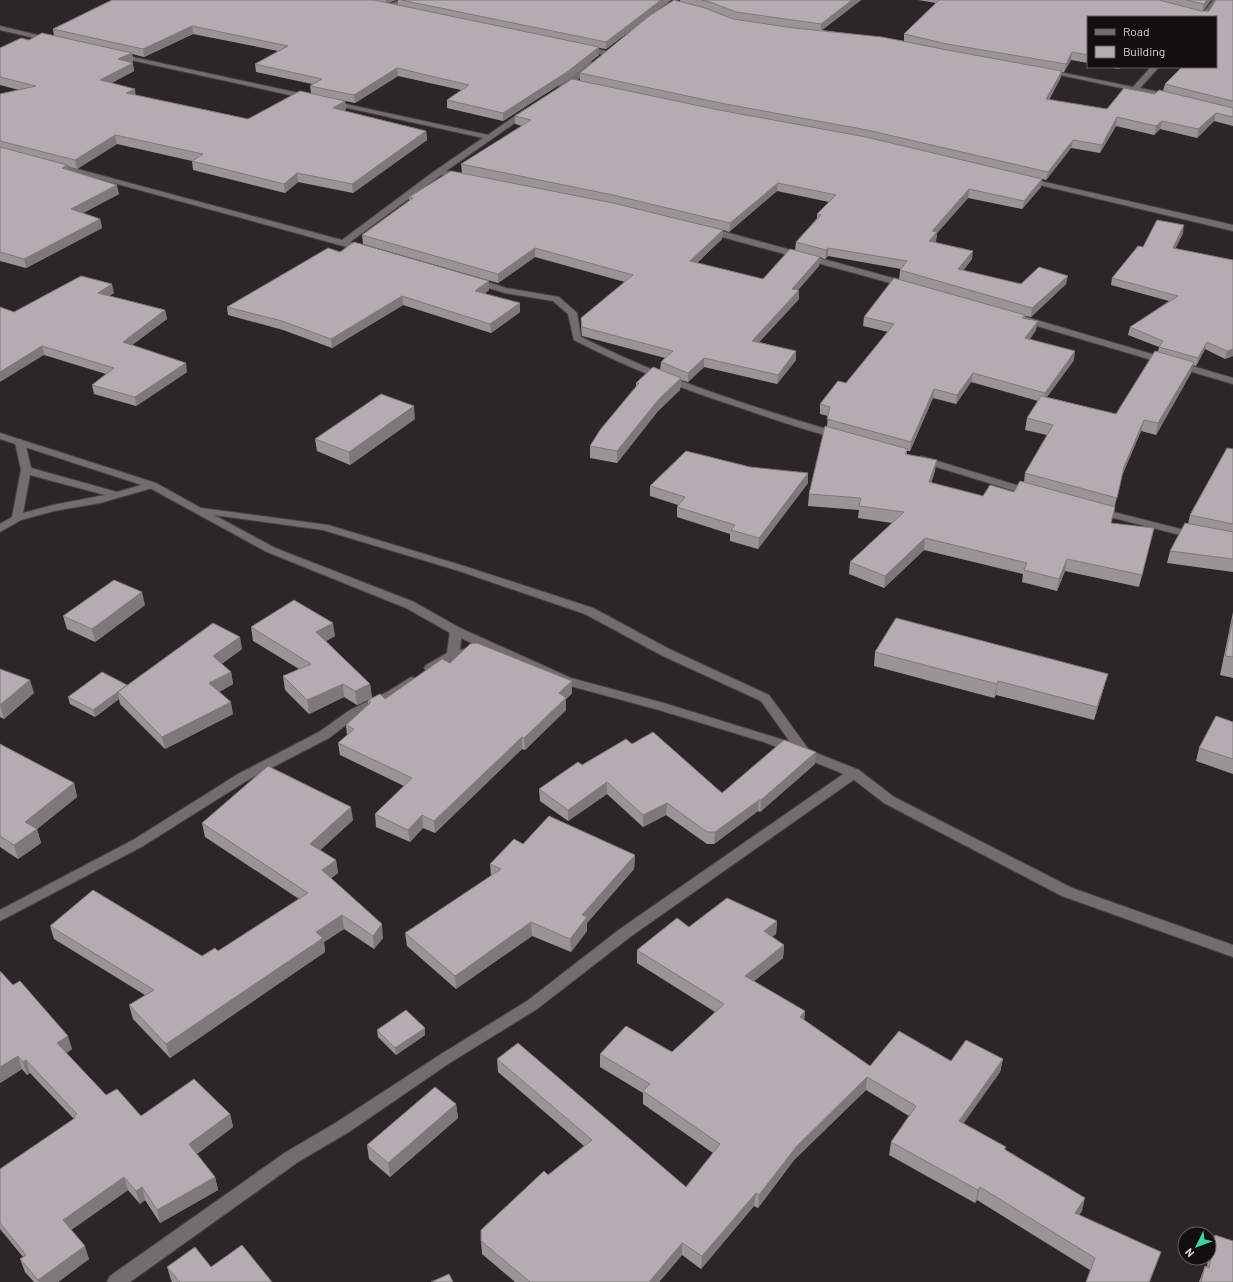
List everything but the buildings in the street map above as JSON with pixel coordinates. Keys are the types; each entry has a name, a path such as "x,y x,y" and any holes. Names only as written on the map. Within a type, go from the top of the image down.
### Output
{"street":[{"path":"404,10 384,6 407,0"},
{"path":"1202,15 1217,0"},
{"path":"0,28 60,42"},
{"path":"558,91 575,83 609,50 575,46"},
{"path":"105,52 487,138"},
{"path":"1134,89 1154,68"},
{"path":"1036,70 1178,99"},
{"path":"344,244 439,172 532,108"},
{"path":"43,162 372,251"},
{"path":"439,172 470,178"},
{"path":"1014,176 1233,228"},
{"path":"701,229 914,287"},
{"path":"468,279 505,290 556,299 572,313 577,338 603,352 663,377 780,420 848,438"},
{"path":"1012,316 1233,381"},
{"path":"0,436 152,485 271,550 410,605 456,631 567,681 769,739 854,773 889,800 1067,892 1233,951"},
{"path":"17,518 26,470 20,442"},
{"path":"908,456 1044,497"},
{"path":"26,470 116,495"},
{"path":"0,529 17,518 152,485"},
{"path":"196,509 324,527 460,568 589,611 667,653 765,698 804,753"},
{"path":"1090,509 1204,537"},
{"path":"453,655 456,631"},
{"path":"0,916 138,843 243,777 324,735 354,713 391,695 453,655 492,646"},
{"path":"116,1282 292,1157 343,1127 443,1060 532,1005 625,933 854,773"}]}
